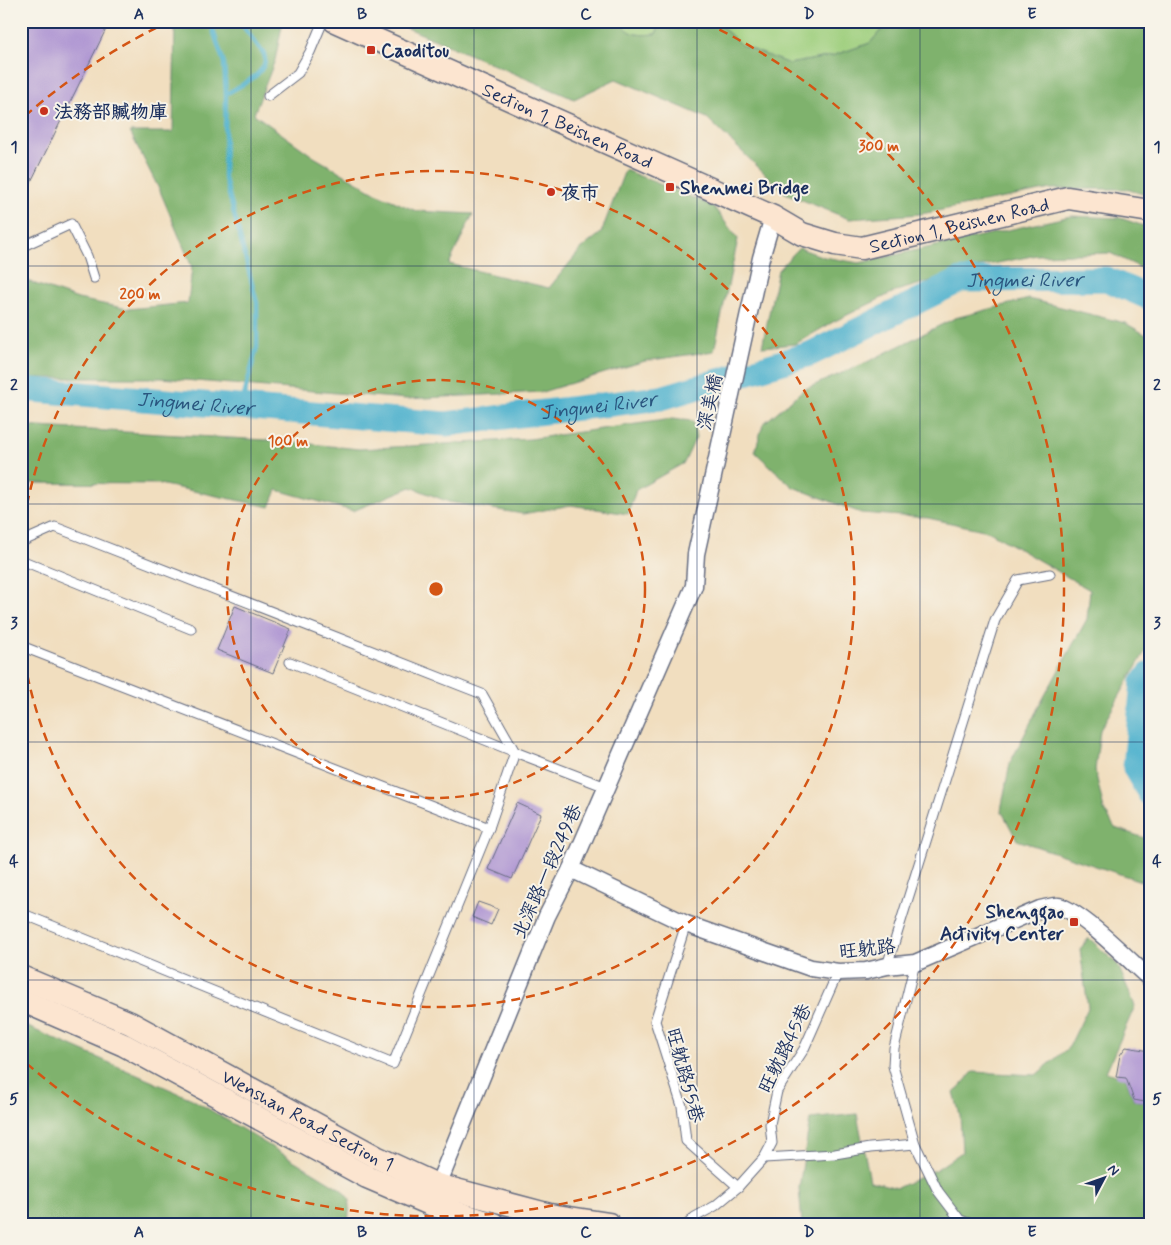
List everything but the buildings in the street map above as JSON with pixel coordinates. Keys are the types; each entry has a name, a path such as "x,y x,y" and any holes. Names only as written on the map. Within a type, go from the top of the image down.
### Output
{"main road":[{"name":"Section 1, Beishen Road","path":"335,21 773,217 802,234 835,244 862,248 1068,198 1150,211"},
{"name":"Wenshan Road Section 1","path":"21,977 130,1023 376,1157 434,1194 493,1224"},
{"name":"Wenshan Road Section 1","path":"21,1000 124,1045 367,1177 434,1194 550,1216 610,1224"}],"street":[{"name":"深美橋","path":"696,554 761,258 773,217"},
{"name":"北深路一段249巷","path":"434,1194 547,916 571,869 694,586 696,554"},
{"name":"旺躭路","path":"571,869 686,924 811,968 838,972 866,971 914,963 1040,909 1058,906 1074,914 1100,934 1150,979"}],"lane":[{"path":"268,96 298,73 310,52 323,21"},
{"path":"21,247 71,224 87,256 94,278"},
{"path":"21,542 55,527 482,694 515,752 489,828 393,1064 21,913"},
{"path":"21,560 190,629"},
{"path":"887,966 995,620 1018,580 1050,574"},
{"path":"21,646 489,828"},
{"path":"290,662 606,787"},
{"name":"旺躭路55巷","path":"686,924 654,1021 682,1106 686,1141 738,1187"},
{"path":"914,963 894,1048 893,1066 915,1144 938,1190 960,1220 972,1224"},
{"name":"旺躭路45巷","path":"688,1224 695,1217 715,1206 738,1187 764,1158 772,1143 770,1124 777,1092 804,1049 838,972"},
{"path":"764,1158 835,1154 870,1148 915,1144"}],"green space":[{"path":"175,21 283,21 275,60 254,114 314,157 378,194 416,211 473,214 449,264 549,288 581,249 601,233 625,170 713,206 738,239 714,351 645,361 542,392 406,399 161,378 21,378 21,279 78,299 128,309 188,303 192,267 160,191 130,132 173,132"},
{"path":"391,21 621,21 628,30 636,34 645,35 656,34 661,21 716,21 741,45 789,64 832,56 870,43 889,21 1150,21 1150,196 1126,189 1051,189 921,214 849,219 785,193 707,118 616,79 574,99"},
{"path":"621,21 661,21 656,34 645,35 636,34 628,30"},
{"path":"716,21 889,21 870,43 832,56 789,64 741,45"},
{"path":"1071,216 1120,218 1150,228 1150,272 1110,253 1037,255 983,266 896,291 833,322 795,344 762,347 778,270 799,248 824,257 859,263"},
{"path":"1029,299 1125,323 1150,337 1150,643 1100,730 1095,770 1104,810 1115,828 1150,840 1150,884 1017,840 1001,810 1010,763 1087,619 1090,590 988,531 928,518 861,513 793,487 755,452 763,424 803,390 865,363 955,318"},
{"path":"672,419 693,421 696,437 684,463 636,490 628,514 571,505 523,514 449,502 411,487 353,511 277,490 270,507 159,484 21,483 21,426 283,441 359,449 530,439"},
{"path":"1089,938 1118,965 1135,1006 1106,1072 1126,1078 1134,1100 1150,1103 1150,1224 802,1224 799,1188 810,1119 857,1114 870,1181 897,1188 937,1169 962,1152 960,1115 954,1093 973,1072 1036,1075 1069,1047 1088,1008 1080,949"},
{"path":"21,1024 192,1099 341,1189 350,1200 348,1224 21,1224"}],"waterway":[{"path":"210,21 224,63 226,94 224,175 257,303 257,347 241,407"},
{"path":"226,94 246,83 258,73 265,61 264,54 239,21"},
{"name":"Jingmei River","path":"21,389 446,424 661,398 810,354 961,280 1106,279 1150,298"},
{"name":"Jingmei River","path":"1150,674 1143,682 1135,768 1150,794"}],"place":[{"name":"Caoditou","path":"371,50"},
{"name":"法務部贓物庫","path":"44,111"},
{"name":"Shenmei Bridge","path":"670,187"},
{"name":"夜市","path":"551,192"},
{"name":"Shenggao Activity Center","path":"1074,922"}]}
